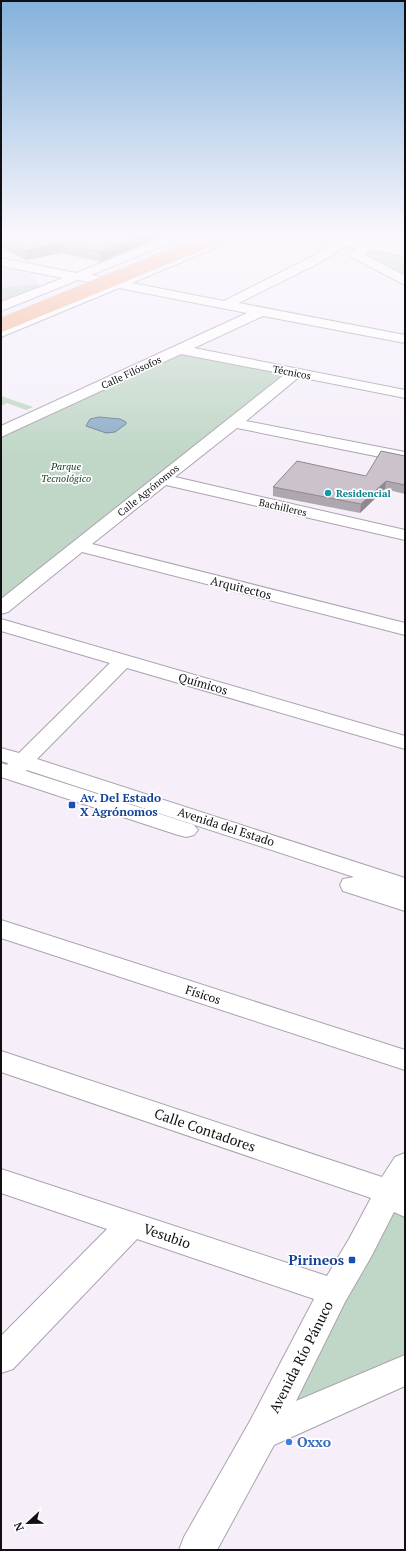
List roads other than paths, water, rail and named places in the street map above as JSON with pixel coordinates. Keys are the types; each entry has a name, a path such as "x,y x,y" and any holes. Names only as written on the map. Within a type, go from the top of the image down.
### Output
{"highway":[{"path":"1,325 39,309"}],"street":[{"path":"1,333 59,309"},
{"path":"247,309 405,339"},
{"name":"Calle Filósofos","path":"1,432 260,312"},
{"name":"Técnicos","path":"179,349 405,394"},
{"name":"Calle Agrónomos","path":"1,608 296,373"},
{"path":"235,423 405,457"},
{"name":"Bachilleres","path":"162,479 405,535"},
{"name":"Arquitectos","path":"78,546 405,629"},
{"name":"Químicos","path":"1,625 405,743"},
{"path":"7,768 123,661"},
{"name":"Avenida del Estado","path":"7,768 405,886"},
{"name":"Avenida del Estado","path":"7,768 405,903"},
{"name":"Físicos","path":"1,929 405,1060"},
{"name":"Calle Contadores","path":"1,1061 400,1187"},
{"name":"Vesubio","path":"1,1181 334,1292"},
{"name":"Avenida Río Pánuco","path":"197,1550 262,1433 334,1292 360,1248 400,1187"},
{"path":"1,1358 132,1224"},
{"path":"262,1433 405,1370"}],"water":[{"path":"99,417 120,419 126,422 126,424 115,432 106,433 86,426 90,419"}],"place":[{"name":"Residencial","path":"328,493"},
{"name":"Av. Del Estado X Agrónomos","path":"72,805"},
{"name":"Pirineos","path":"352,1260"},
{"name":"Oxxo","path":"289,1442"}],"park label":[{"name":"Parque Tecnológico","path":"66,472"}]}
